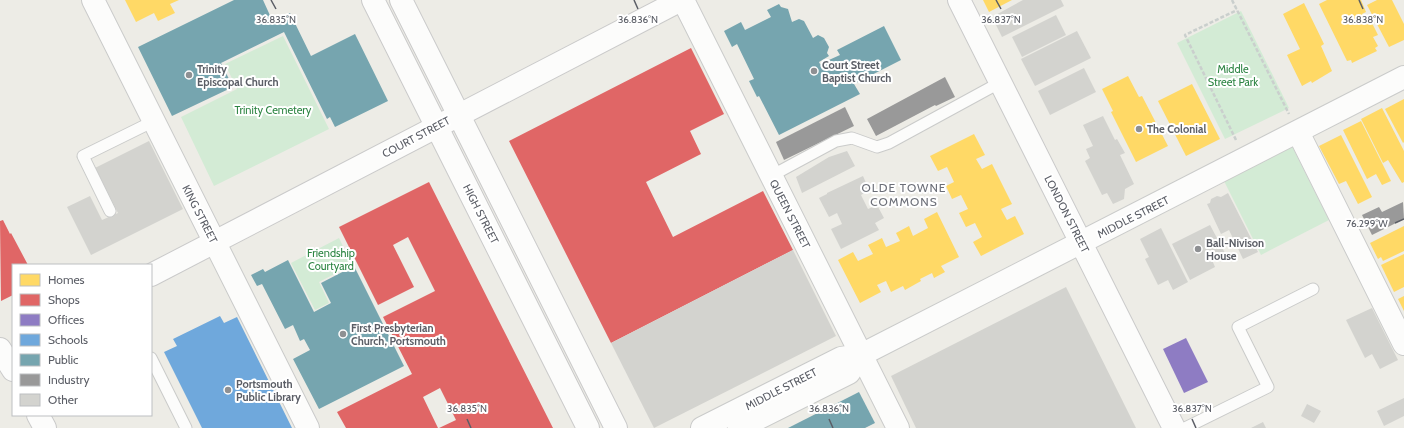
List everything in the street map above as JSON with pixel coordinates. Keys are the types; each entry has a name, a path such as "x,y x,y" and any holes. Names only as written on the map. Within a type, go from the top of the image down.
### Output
{"street":[{"name":"KING STREET","path":"93,0 308,428"},
{"name":"HIGH STREET","path":"373,0 588,428"},
{"path":"401,0 616,428"},
{"name":"COURT STREET","path":"152,274 682,0"},
{"name":"QUEEN STREET","path":"682,0 898,428"},
{"name":"LONDON STREET","path":"959,0 1174,428"},
{"name":"MIDDLE STREET","path":"702,428 841,358 861,355 1404,77"},
{"path":"1298,132 1404,344"},
{"name":"MIDDLE STREET","path":"739,428 849,373 861,355"},
{"path":"39,416 45,428"}],"lane":[{"path":"771,176 836,141 852,138 877,147 888,143 1001,82"},
{"path":"110,211 83,156 154,121"},
{"path":"1185,428 1268,387 1238,327 1313,289"},
{"path":"152,360 186,428"}],"path":[{"path":"1232,0 1298,132"},
{"path":"1236,140 1185,36 1237,10"}],"green space":[{"name":"Middle Street Park","path":"1241,11 1289,108 1225,139 1177,43"},
{"name":"Trinity Cemetery","path":"283,36 329,129 214,186 181,117 237,89 225,64"},
{"path":"1291,144 1329,220 1261,255 1223,179"},
{"name":"Friendship Courtyard","path":"339,238 352,265 319,282 329,303 315,310 291,263"}],"building: Homes":[{"path":"125,0 179,0 170,4 175,13 158,21 154,13 136,22"},
{"path":"983,0 1012,0 989,12"},
{"path":"1327,0 1361,0 1366,12 1362,14 1364,19 1369,17 1378,35 1373,37 1378,46 1375,48 1377,51 1352,63 1351,60 1347,61 1319,4"},
{"path":"1377,0 1392,0 1404,24 1404,40 1389,47 1367,5"},
{"path":"1304,3 1324,44 1321,46 1332,71 1312,83 1311,81 1302,86 1287,55 1300,49 1283,14"},
{"name":"The Colonial","path":"1128,76 1139,97 1142,96 1168,146 1136,162 1111,112 1113,111 1102,89"},
{"path":"1192,84 1220,139 1186,156 1158,101"},
{"path":"1404,99 1404,142 1403,143 1385,109"},
{"path":"1382,108 1404,151 1404,182 1402,183 1388,160 1383,163 1361,119"},
{"path":"1361,121 1391,181 1382,185 1376,174 1367,179 1343,130"},
{"path":"974,134 985,155 976,159 982,169 992,164 1012,204 1001,209 1007,220 1015,216 1024,234 981,256 973,242 982,237 975,223 966,227 959,213 968,209 961,195 952,199 946,186 954,182 947,167 938,171 930,156"},
{"path":"1341,135 1372,197 1358,204 1346,181 1339,184 1319,146"},
{"path":"937,212 959,257 941,266 945,272 934,278 932,273 920,279 921,281 905,290 903,286 891,292 886,281 877,285 881,292 860,303 838,260 853,252 858,261 873,254 868,245 882,238 886,247 900,241 896,233 909,226 913,236 928,228 924,219"},
{"path":"1404,226 1404,251 1383,261 1381,257 1378,259 1370,243"},
{"path":"1404,254 1404,287 1394,292 1381,265"},
{"path":"1404,296 1404,311 1398,299"}],"building: Shops":[{"path":"691,48 724,114 690,131 701,154 646,182 673,237 763,191 793,250 611,343 509,141"},
{"path":"429,182 553,428 439,428 456,420 440,388 423,397 438,428 346,428 337,412 412,374 383,317 435,291 408,237 393,245 414,287 378,305 339,227"},
{"path":"3,220 27,264 12,264 12,296 1,301 0,221"}],"building: Offices":[{"path":"1186,338 1208,382 1184,393 1163,349"}],"building: Schools":[{"name":"Portsmouth Public Library","path":"220,316 224,323 237,317 292,428 202,428 164,352 177,346 173,339"}],"building: Public":[{"name":"Trinity Episcopal Church","path":"234,0 263,0 273,22 290,13 311,56 355,34 388,101 335,127 330,117 327,119 284,32 221,63 233,87 172,116 138,47"},
{"name":"Court Street Baptist Church","path":"779,4 781,7 788,9 792,22 799,19 804,21 813,38 818,35 824,38 829,47 827,53 829,56 819,62 820,64 840,55 837,50 884,26 901,60 854,84 860,94 779,135 759,96 757,97 749,81 754,79 737,44 732,47 724,31 741,22 745,30 771,17 767,10"},
{"name":"First Presbyterian Church, Portsmouth","path":"288,260 314,312 331,303 321,283 354,266 404,366 319,409 293,359 310,350 304,339 300,341 293,325 285,329 262,284 257,286 251,275 263,269 265,272"},
{"path":"859,392 875,423 865,428 788,428"}],"building: Industry":[{"path":"945,77 955,97 936,106 935,105 876,136 867,119"},
{"path":"845,107 854,126 784,160 776,142"},
{"path":"1403,202 1404,219 1372,235 1362,215 1379,207 1382,212"}],"building: Other":[{"path":"1023,0 1061,0 1064,6 1002,37 992,17"},
{"path":"1056,15 1066,35 1022,57 1012,37"},
{"path":"1077,31 1091,58 1035,86 1021,59"},
{"path":"1084,68 1096,92 1050,115 1038,91"},
{"path":"1103,116 1115,140 1117,139 1125,153 1120,155 1134,184 1125,189 1124,199 1113,204 1107,193 1102,195 1085,161 1090,158 1086,149 1093,146 1083,125"},
{"path":"149,141 183,209 91,255 67,207 90,196 102,220 118,213 95,168"},
{"path":"847,151 855,166 802,193 796,177 829,157"},
{"path":"863,176 869,190 861,195 868,209 877,205 884,218 875,223 879,230 841,249 831,229 842,224 837,213 829,217 819,198"},
{"path":"1228,193 1258,252 1243,259 1229,230 1221,234 1207,204 1210,203 1211,199 1217,196 1221,197"},
{"name":"Ball-Nivison House","path":"1210,225 1225,253 1212,260 1215,267 1190,280 1172,244"},
{"path":"1161,228 1188,282 1173,290 1168,280 1158,285 1145,259 1149,257 1140,239"},
{"path":"793,250 836,336 654,428 611,343"},
{"path":"1066,287 1136,428 916,428 891,376"},
{"path":"1372,308 1398,360 1380,369 1372,354 1365,358 1346,320"},
{"path":"1404,398 1404,416 1384,426 1377,411"},
{"path":"1307,404 1321,411 1314,423 1301,416"},
{"path":"1263,422 1266,428 1251,428"}],"place":[{"name":"Court Street Baptist Church","path":"814,71"},
{"name":"Trinity Episcopal Church","path":"189,75"},
{"name":"The Colonial","path":"1139,129"},
{"name":"Ball-Nivison House","path":"1198,249"},
{"name":"First Presbyterian Church, Portsmouth","path":"343,334"},
{"name":"Portsmouth Public Library","path":"228,390"}],"district":[{"name":"OLDE TOWNE COMMONS","path":"904,195"}]}
